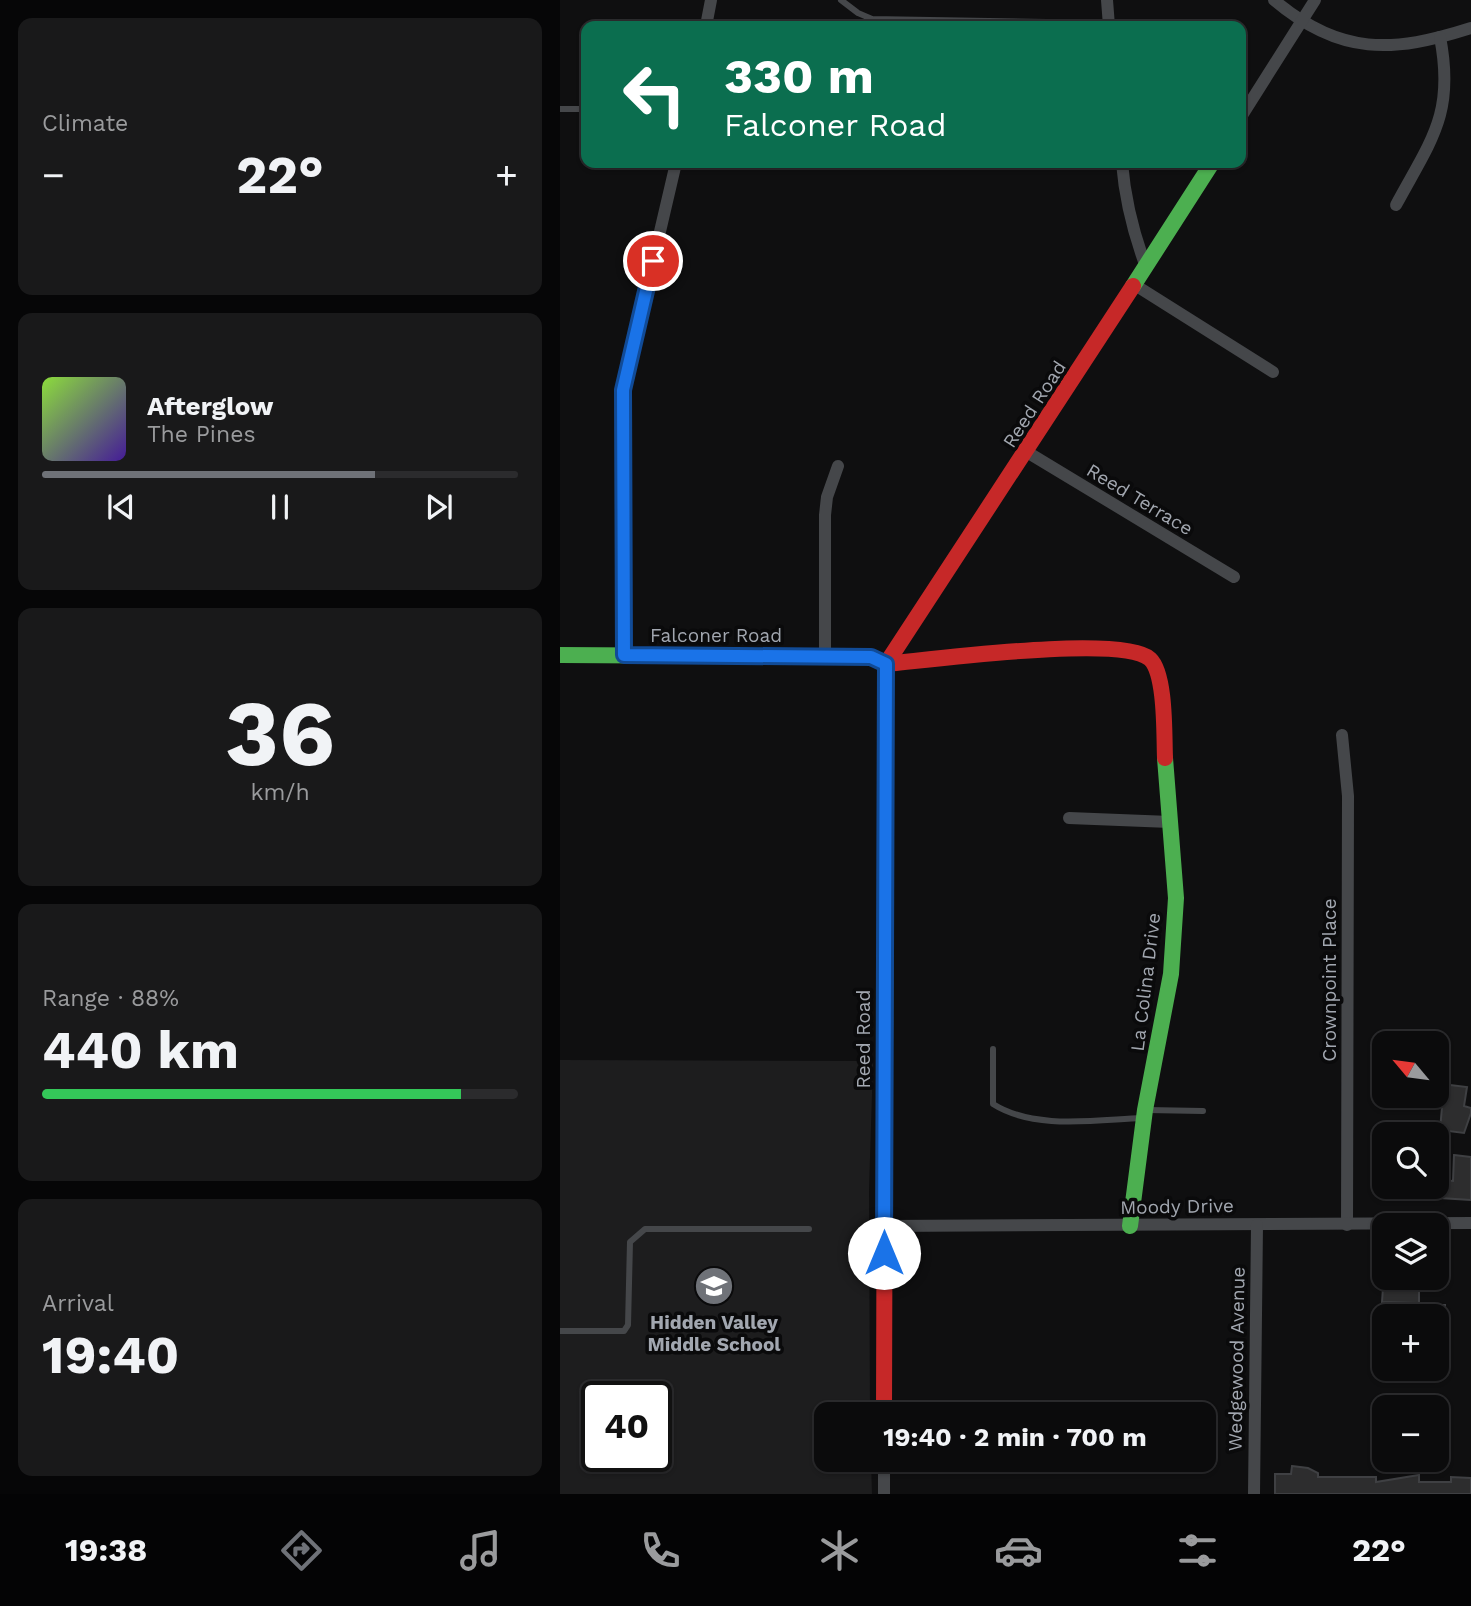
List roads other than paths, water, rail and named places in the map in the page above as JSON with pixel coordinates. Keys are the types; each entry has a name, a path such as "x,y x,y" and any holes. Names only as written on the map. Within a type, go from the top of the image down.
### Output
{"street":[{"path":"707,21 711,0"},
{"path":"1107,0 1109,21"},
{"path":"1274,0 1302,21 1332,36 1365,46 1400,46 1471,28"},
{"path":"1246,109 1315,0"},
{"path":"1396,205 1441,117 1447,73 1440,37"},
{"path":"624,655 623,390 675,168"},
{"path":"1123,168 1130,222 1146,267"},
{"name":"Reed Road","path":"884,1402 886,664 1027,452 1209,168"},
{"path":"1135,285 1273,372"},
{"name":"Reed Terrace","path":"1027,452 1234,577"},
{"path":"825,656 825,515 827,497 838,466"},
{"name":"La Colina Drive","path":"886,664 1066,648 1133,650 1150,659 1159,675 1176,898 1171,974 1144,1114 1130,1226"},
{"name":"Falconer Road","path":"560,655 871,657 886,664"},
{"name":"Crownpoint Place","path":"1342,735 1348,796 1347,1225"},
{"path":"1069,818 1170,822"},
{"name":"Moody Drive","path":"884,1226 1471,1223"},
{"name":"Wedgewood Avenue","path":"1254,1494 1257,1224"},
{"path":"884,1472 884,1494"}],"lane":[{"path":"841,0 858,13 872,19 967,21"},
{"path":"560,109 581,109"},
{"path":"993,1049 993,1104 1008,1114 1033,1119 1203,1111"},
{"path":"560,1331 624,1331 628,1325 630,1242 645,1229 809,1229"}],"place":[{"name":"Hidden Valley Middle School","path":"714,1286"}]}
